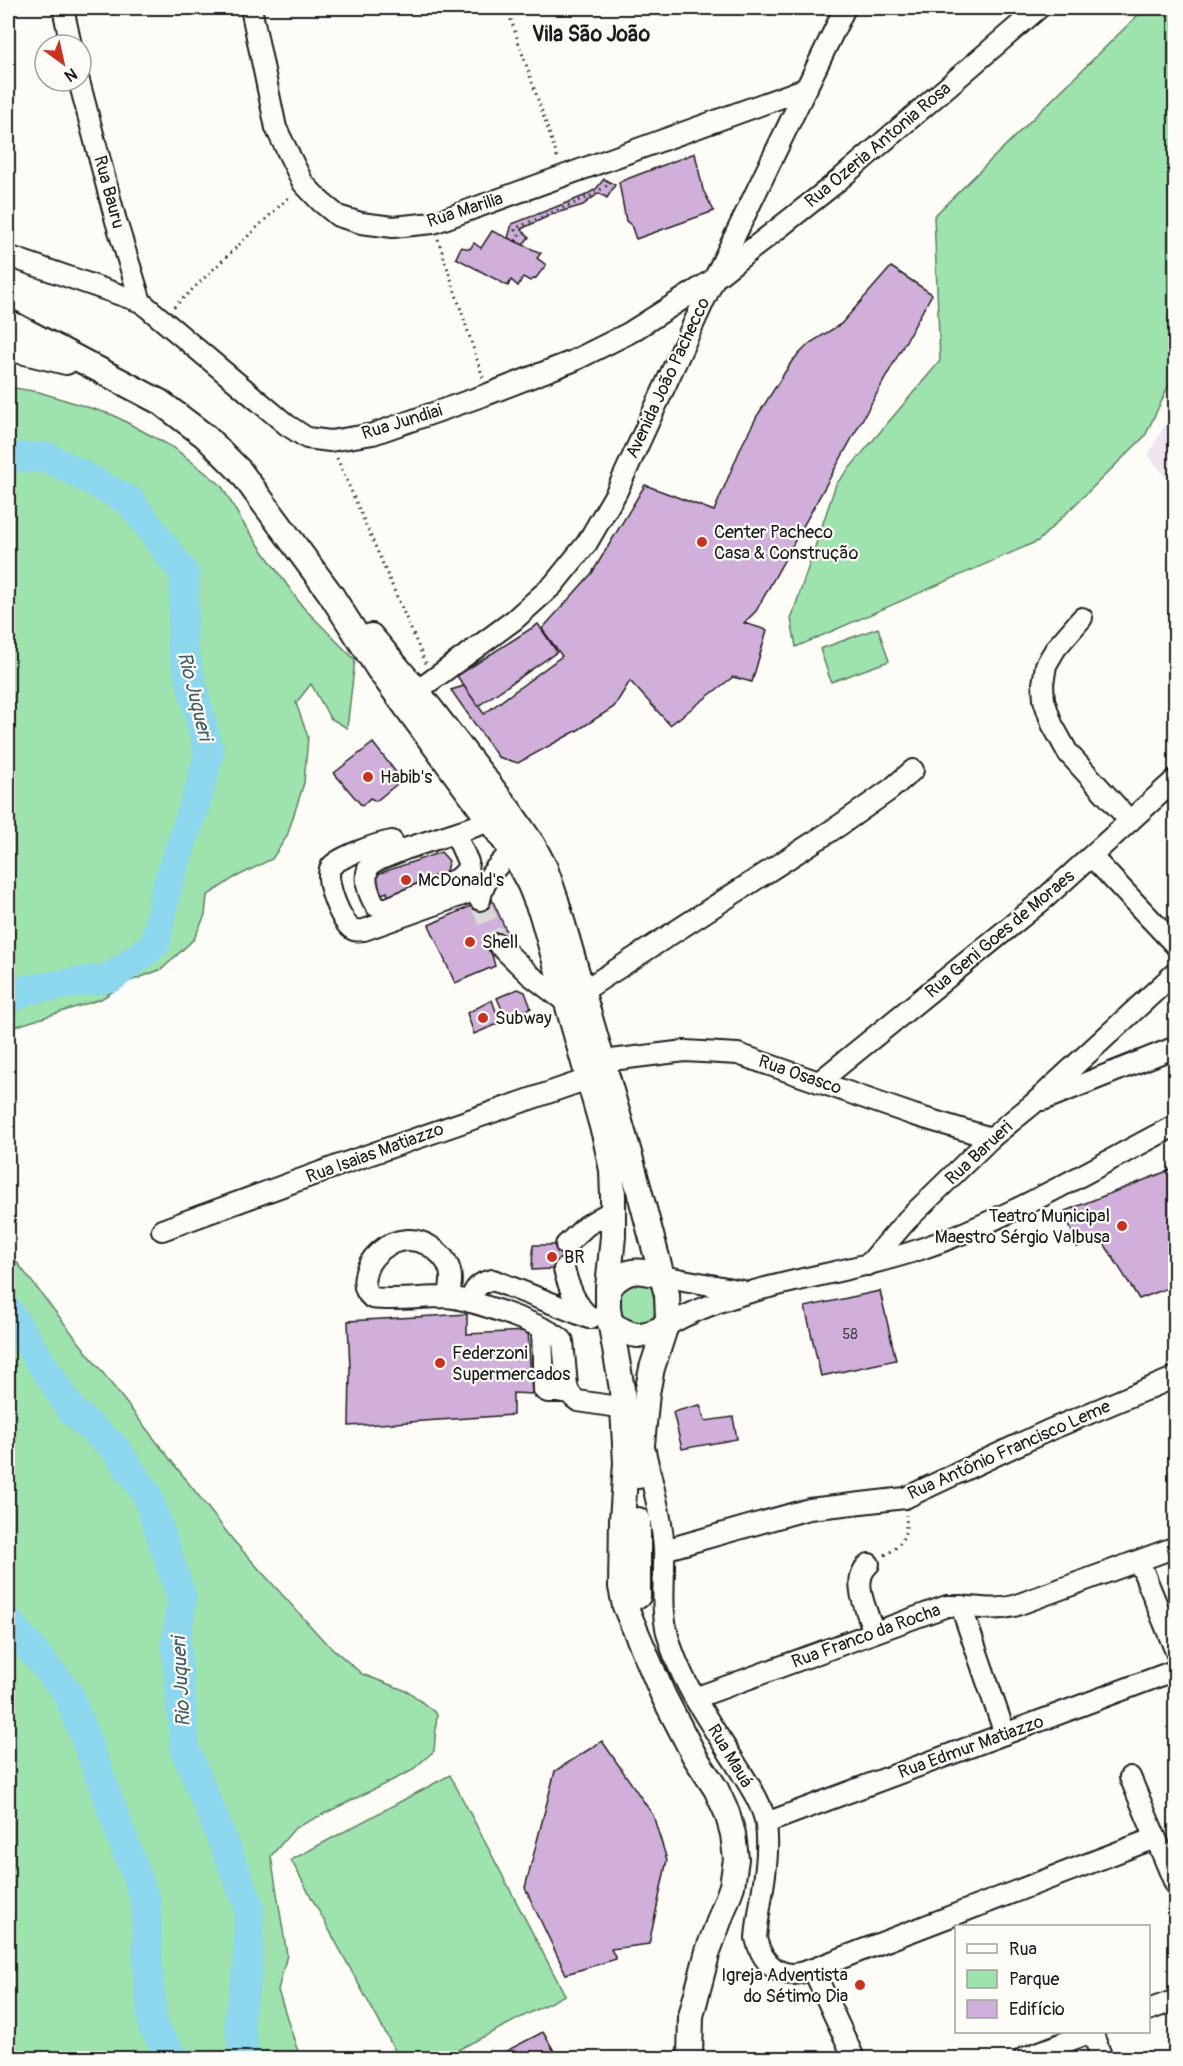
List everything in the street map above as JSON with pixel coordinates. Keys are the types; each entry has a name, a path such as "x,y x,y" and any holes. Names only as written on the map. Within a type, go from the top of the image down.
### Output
{"main road":[{"path":"8,322 160,402 206,436 240,471 330,593 379,670 512,851 530,885 575,997"},
{"path":"8,348 105,372"},
{"path":"330,593 425,686 533,845 545,868 556,900 575,997 667,1295 668,1319 652,1368 647,1393 639,1483 638,1633"},
{"path":"596,1070 612,1170 613,1210 608,1288 599,1321 624,1408 626,1463 621,1587 625,1606 663,1695 727,1813 733,1834 736,1859 732,1886 708,1951 691,2016 690,2058"},
{"path":"608,1288 621,1275 630,1272 640,1271 662,1276"},
{"path":"599,1321 636,1336 654,1332 666,1326"}],"street":[{"path":"63,8 68,33"},
{"name":"Rua Marilia","path":"251,8 276,128 303,183 338,216 361,223 393,227 433,223 807,88"},
{"name":"Avenida João Pachecco","path":"425,686 522,613 553,585 586,543 616,492 714,279 845,8"},
{"name":"Rua Ozeria Antonia Rosa","path":"714,279 832,186 1039,8"},
{"name":"Rua Bauru","path":"82,93 116,221 141,302"},
{"name":"Rua Jundiai","path":"8,256 141,302 286,425 307,438 330,441 373,434 488,394 573,361 629,333 714,279"},
{"path":"1082,618 1056,648 1046,665 1042,684 1044,700 1052,724 1068,753 1130,821"},
{"path":"498,945 530,975 575,997 840,825 891,789 913,770"},
{"name":"Rua Geni Goes de Moraes","path":"819,1082 1044,899 1176,779"},
{"path":"455,833 468,862 468,866 459,878 385,909 376,906 370,894 367,869 375,860 408,848 491,821"},
{"path":"408,848 402,843 387,842 342,859 331,867 328,877 329,887 347,925 354,930 364,930 481,895 489,875 512,851"},
{"path":"1092,857 1176,946"},
{"name":"Rua Barueri","path":"868,1265 899,1228 991,1138 1032,1104 1176,972"},
{"path":"1032,1104 1176,1047"},
{"name":"Rua Osasco","path":"596,1070 685,1051 738,1054 914,1115 991,1138"},
{"name":"Rua Isaias Matiazzo","path":"162,1230 596,1070"},
{"path":"666,1326 702,1307 727,1298 868,1265 919,1250 1004,1215 1176,1125"},
{"name":"Rua Barueri","path":"919,1250 915,1240 916,1231 926,1203"},
{"path":"566,1245 586,1226 613,1210"},
{"path":"448,1297 452,1282 451,1270 445,1259 425,1243 412,1239 403,1240 384,1248 366,1271 364,1278 364,1289 372,1298 448,1297 471,1302 522,1320 560,1337 563,1341 568,1392 578,1401 624,1408"},
{"path":"564,1269 579,1304 599,1321"},
{"path":"662,1276 752,1292"},
{"path":"471,1302 476,1288 483,1281 493,1280 599,1321"},
{"name":"Rua Antônio Francisco Leme","path":"664,1550 809,1509 905,1498 1047,1431 1176,1377"},
{"name":"Rua Mauá","path":"643,1440 660,1518 664,1550 662,1583 668,1635 678,1664 695,1698 745,1778 766,1823 768,1850 756,1938 758,1947 769,1964 779,1971 793,1974 813,1969"},
{"name":"Rua Franco da Rocha","path":"695,1698 947,1606 999,1610 1176,1547"},
{"path":"1139,1561 1176,1652"},
{"path":"869,1564 862,1569 860,1584 874,1632"},
{"path":"961,1606 1005,1734"},
{"name":"Rua Edmur Matiazzo","path":"766,1823 1176,1670"},
{"path":"1130,1777 1176,1886"},
{"path":"854,2058 813,1969 1155,1838"},
{"path":"1150,2010 1176,2000"},
{"path":"1024,2058 1089,2033"},
{"path":"1092,2033 1102,2058"}],"path":[{"path":"507,8 564,175"},
{"path":"516,241 519,235 516,228 576,203 606,186 614,157"},
{"path":"161,320 303,183"},
{"path":"433,223 488,394"},
{"path":"330,441 425,686"},
{"path":"869,1564 891,1552 905,1536 907,1524 905,1498"}],"shaded area":[{"path":"1175,406 1175,488 1148,456"}],"green space":[{"path":"1143,8 1176,8 1175,372 1145,436 1038,541 796,647 791,619 836,484 940,361 934,216"},
{"path":"8,387 39,392 113,415 174,448 221,485 243,523 302,606 355,660 347,728 330,718 311,684 296,703 308,737 304,783 287,836 272,859 234,878 207,896 205,915 194,939 162,969 128,982 101,999 8,1029"},
{"path":"878,628 889,661 831,682 820,649"},
{"path":"8,1251 233,1540 324,1641 362,1674 409,1692 437,1714 434,1751 411,1771 295,1828 271,1856 287,1955 278,1990 300,2058 8,2058"},
{"path":"629,1280 656,1286 658,1304 652,1321 640,1326 628,1325 621,1315 618,1296"},
{"path":"450,1775 565,1995 442,2058 399,2058 291,1860"}],"building":[{"path":"695,153 703,190 714,211 636,239 631,225 626,221 619,182"},
{"path":"604,179 615,185 607,198 599,193 583,205 553,214 521,229 529,237 523,245 508,238 512,224 584,196 596,189"},
{"path":"492,231 541,253 537,258 546,265 536,278 530,281 523,277 518,286 511,280 508,286 456,258 461,247 470,249 474,243 481,248"},
{"name":"Center Pacheco Casa & Construção","path":"891,267 932,294 756,611 744,623 767,630 752,682 733,677 670,725 630,681 614,707 578,730 518,763 498,757 451,690 464,686 484,714 562,656 542,629 592,573 645,485 714,511 757,416 792,361 810,343 841,324"},
{"path":"538,624 557,652 478,706 457,676"},
{"name":"Habib's","path":"373,743 402,780 376,801 370,798 362,806 334,773"},
{"name":"McDonald's","path":"441,852 449,861 442,883 390,903 387,892 374,897 369,877"},
{"name":"Shell","path":"491,897 510,939 490,948 495,966 455,983 429,925"},
{"path":"518,989 525,992 531,1008 506,1019 497,998"},
{"name":"Subway","path":"492,1000 500,1023 474,1034 467,1013"},
{"name":"Teatro Municipal Maestro Sérgio Valbusa","path":"1170,1170 1176,1183 1176,1210 1173,1211 1176,1285 1139,1299 1102,1240 1077,1247 1065,1211"},
{"name":"BR","path":"533,1245 572,1245 570,1268 532,1270"},
{"path":"880,1291 896,1360 821,1376 805,1307"},
{"name":"Federzoni Supermercados","path":"467,1314 467,1334 528,1331 532,1394 513,1393 513,1415 349,1426 348,1321"},
{"path":"700,1405 705,1421 733,1417 737,1439 682,1449 673,1412"},
{"path":"602,1741 653,1815 667,1860 649,1944 611,1949 616,1959 566,1974 525,1888 555,1771"},
{"path":"543,2032 554,2051 539,2058 493,2058"}],"waterway":[{"name":"Rio Juqueri","path":"8,458 47,457 130,501 185,575 182,646 209,753 198,795 167,886 155,944 112,977 26,990 8,999"},
{"name":"Rio Juqueri","path":"8,1311 72,1411 114,1447 147,1494 182,1598 176,1642 185,1749 249,1905 248,1968 239,2019 245,2058"},
{"path":"8,1622 68,1693 96,1766 146,1902 148,1972 153,2027 174,2058"}],"tunnel":[{"path":"480,903 498,944"}],"place":[{"name":"Center Pacheco Casa & Construção","path":"702,542"},
{"name":"Habib's","path":"368,777"},
{"name":"McDonald's","path":"406,880"},
{"name":"Shell","path":"470,942"},
{"name":"Subway","path":"483,1018"},
{"name":"Teatro Municipal Maestro Sérgio Valbusa","path":"1122,1226"},
{"name":"BR","path":"552,1257"},
{"name":"Federzoni Supermercados","path":"440,1363"},
{"name":"Igreja Adventista do Sétimo Dia","path":"860,1985"}],"district":[{"name":"Vila São João","path":"591,34"}]}
